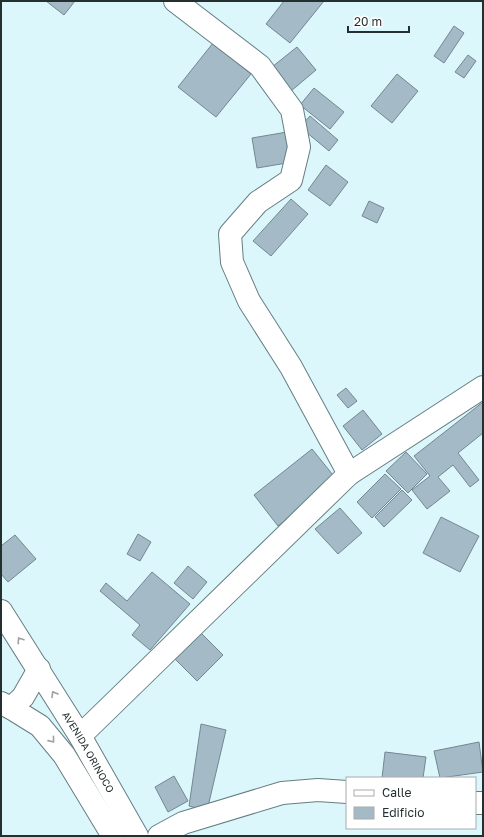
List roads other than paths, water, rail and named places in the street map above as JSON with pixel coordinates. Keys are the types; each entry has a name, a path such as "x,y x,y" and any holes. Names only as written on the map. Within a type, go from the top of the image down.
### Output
{"street":[{"path":"175,1 260,66 292,110 299,147 291,180 258,202 230,234 232,262 249,301 290,367 349,474"},
{"path":"80,736 349,474 483,387"},
{"name":"AVENIDA ORINOCO","path":"1,611 80,736 137,836"},
{"path":"6,706 23,697 39,669"},
{"path":"6,706 40,726 59,749 113,836"},
{"path":"159,836 183,823 282,793 318,790 346,792"}]}
